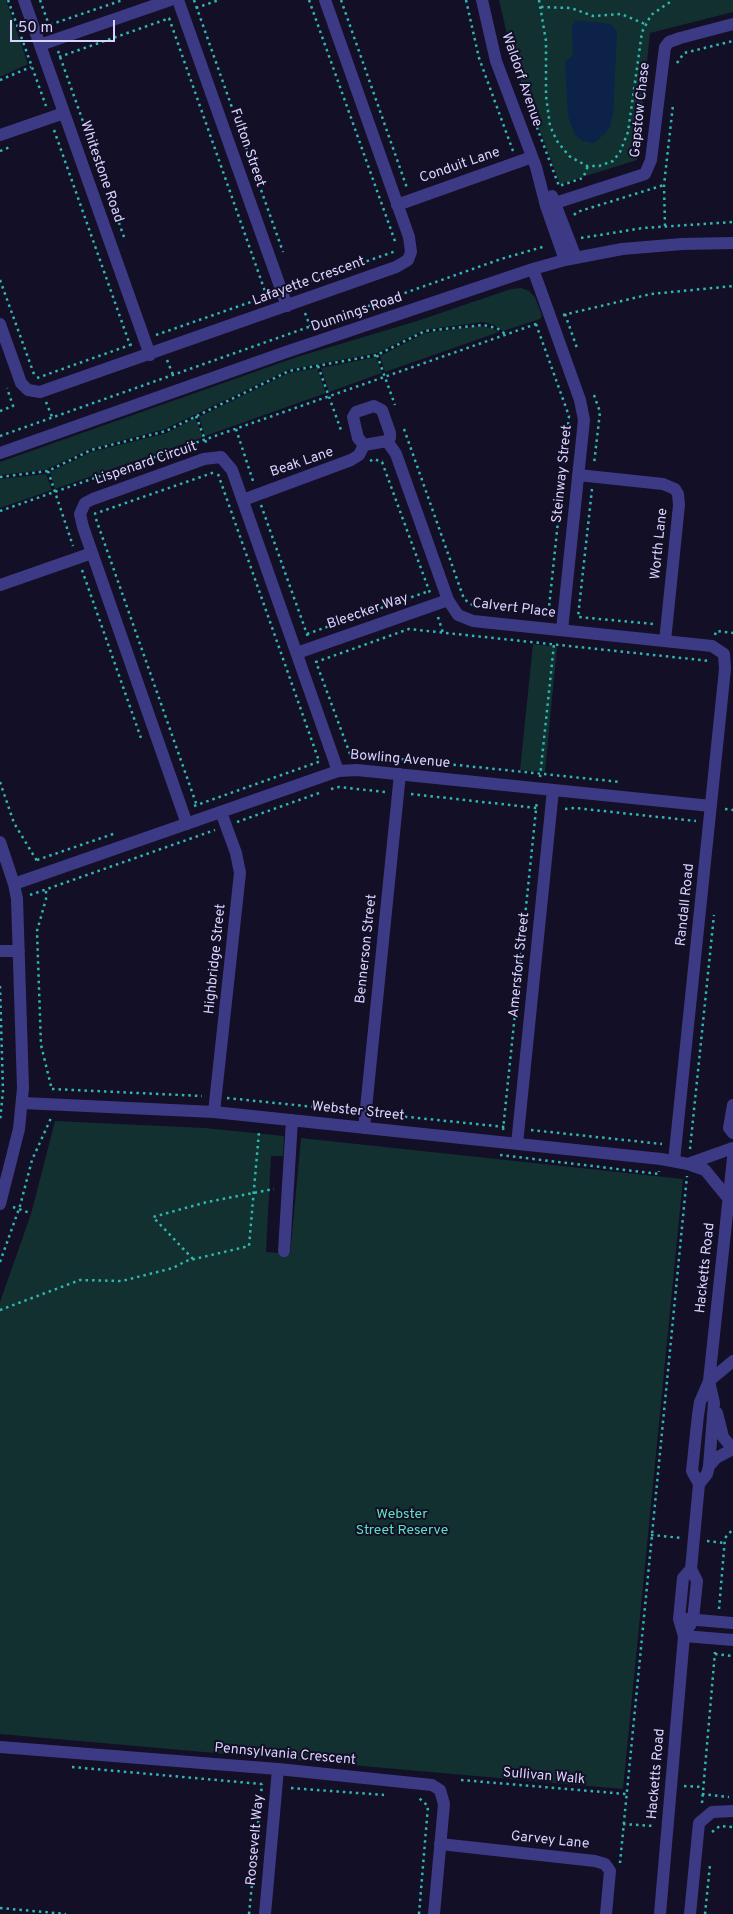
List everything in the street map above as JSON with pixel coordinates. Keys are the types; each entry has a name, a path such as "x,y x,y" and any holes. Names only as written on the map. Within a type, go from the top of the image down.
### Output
{"street":[{"name":"Whitestone Road","path":"24,0 150,355"},
{"path":"40,45 170,0"},
{"name":"Fulton Street","path":"178,0 287,306"},
{"name":"Lafayette Crescent","path":"22,383 28,390 40,392 150,355 396,267 408,260 411,245 325,0"},
{"name":"Waldorf Avenue","path":"482,0 496,61 570,259"},
{"name":"Gapstow Chase","path":"551,204 645,174 651,160 664,47 669,42 680,38 733,24"},
{"path":"0,135 64,113"},
{"name":"Conduit Lane","path":"397,205 411,199 534,162"},
{"name":"Dunnings Road","path":"0,454 286,352 533,269 570,259 622,250 674,244 733,243"},
{"name":"Steinway Street","path":"533,269 582,410 583,430 562,630"},
{"path":"0,324 3,344 22,383"},
{"name":"Calvert Place","path":"364,445 358,438 353,416 356,412 374,406 382,410 390,433 387,441 396,454 448,600 454,611 466,619 712,646 723,652"},
{"path":"364,445 387,441"},
{"name":"Beak Lane","path":"243,500 352,460 358,455 364,445"},
{"name":"Lispenard Circuit","path":"187,824 80,519 82,508 89,500 211,458 221,457 229,464 338,771"},
{"name":"Worth Lane","path":"578,475 663,484 675,489 678,494 680,505 664,641"},
{"path":"0,585 92,553"},
{"name":"Bleecker Way","path":"297,653 448,600"},
{"name":"Randall Road","path":"674,1161 726,662 723,652"},
{"name":"Bowling Avenue","path":"14,884 338,771 358,770 712,806"},
{"name":"Bennerson Street","path":"364,1128 400,774"},
{"name":"Amersfort Street","path":"517,1144 554,790"},
{"name":"Highbridge Street","path":"214,1112 240,873 236,853 221,812"},
{"path":"0,842 17,899 23,1103 19,1128 0,1203"},
{"path":"0,951 19,951"},
{"name":"Webster Street","path":"23,1103 214,1112 660,1159 688,1164 705,1170 728,1198"},
{"path":"733,1105 729,1128 733,1133"},
{"path":"284,1251 292,1120"},
{"path":"688,1164 733,1148"},
{"name":"Hacketts Road","path":"699,1484 692,1471 700,1402 709,1381 733,1158"},
{"path":"709,1381 733,1361"},
{"name":"Hacketts Road","path":"684,1636 693,1620 697,1581 691,1569 699,1484 707,1474 708,1466 714,1403 709,1381"},
{"path":"708,1466 716,1458 733,1449 723,1437 714,1403"},
{"name":"Hacketts Road","path":"660,1914 684,1636 679,1619 683,1578 691,1569"},
{"path":"679,1619 733,1623"},
{"path":"684,1636 733,1640"},
{"name":"Pennsylvania Crescent","path":"0,1747 424,1782 436,1786 444,1798 434,1914"},
{"name":"Roosevelt Way","path":"265,1914 278,1769"},
{"path":"690,1914 698,1827 711,1812 733,1811"},
{"name":"Garvey Lane","path":"440,1844 596,1861 605,1864 610,1872 606,1914"}],"path":[{"path":"40,0 126,243"},
{"path":"49,25 122,0"},
{"path":"194,0 286,258"},
{"path":"0,80 219,0"},
{"path":"308,0 398,250"},
{"path":"341,0 411,199"},
{"path":"538,0 541,7 546,41 546,96 550,126 557,141 569,156 575,162 588,166 599,166 613,161 625,143 640,42 645,24 657,9 673,0"},
{"path":"541,7 571,8 593,16 621,14 645,24"},
{"path":"169,18 267,297"},
{"path":"676,71 677,62 684,53 733,41"},
{"path":"508,50 516,72"},
{"path":"665,226 664,184 673,98"},
{"path":"527,101 559,186 583,178 588,166"},
{"path":"292,277 301,301"},
{"path":"0,280 35,378"},
{"path":"0,511 565,314 651,294 733,286"},
{"path":"565,314 578,350"},
{"path":"536,324 569,416 546,644"},
{"path":"0,477 48,471 91,450 166,431 289,371 378,355 425,331 483,325 498,328 505,334"},
{"path":"155,326 164,350"},
{"path":"22,383 130,344"},
{"path":"378,355 398,413"},
{"path":"318,366 352,460 365,463 374,459 382,462 443,633"},
{"path":"0,411 13,406 7,388"},
{"path":"578,617 600,412 593,394"},
{"path":"196,416 329,789 339,786 536,808 575,808 724,824 726,801"},
{"path":"401,422 464,599 474,606 502,609"},
{"path":"236,429 306,634 350,754 624,782"},
{"path":"48,471 142,741"},
{"path":"94,514 217,471"},
{"path":"89,500 207,833"},
{"path":"306,634 429,590"},
{"path":"539,613 667,626"},
{"path":"316,662 409,629 713,661"},
{"path":"52,1089 216,1097 365,1112 503,1127 518,1129 662,1144 659,1174 500,1157 501,1142 503,1127 538,788 554,644"},
{"path":"0,782 14,823 36,856"},
{"path":"17,899 321,793"},
{"path":"725,809 733,810"},
{"path":"46,899 38,931 41,1045 52,1084"},
{"path":"619,1872 688,1164 715,910"},
{"path":"0,986 3,1090 0,1121"},
{"path":"0,1262 19,1209 32,1160 51,1119"},
{"path":"0,1310 80,1280 122,1281 173,1268 182,1262 250,1246 259,1132"},
{"path":"193,1259 152,1216 269,1189 288,1190"},
{"path":"0,1203 30,1213"},
{"path":"717,1622 725,1538 733,1529"},
{"path":"711,1812 702,1802 702,1788 715,1639"},
{"path":"714,1654 733,1656"},
{"name":"Sullivan Walk","path":"461,1780 626,1794"},
{"path":"672,1784 702,1788"},
{"path":"290,1796 291,1787 394,1796"},
{"path":"702,1794 733,1797"},
{"path":"412,1797 422,1798 428,1806 419,1914"},
{"path":"623,1824 668,1828"},
{"path":"712,1840 713,1831 720,1826 733,1827"},
{"path":"705,1914 710,1859"},
{"path":"0,1908 66,1914"}],"green space":[{"path":"0,0 6,0 28,64 0,77"},
{"path":"499,0 733,0 733,12 650,33 637,160 560,184 513,60"},
{"path":"521,288 529,291 535,297 542,316 540,319 503,331 494,325 483,322 424,330 377,353 288,370 165,429 90,449 45,470 0,475 0,462 297,357 417,321 511,289"},
{"path":"480,326 492,328 499,332 385,372 380,356 425,333"},
{"path":"376,357 382,373 329,392 321,368"},
{"path":"317,368 326,393 205,436 199,417 289,373"},
{"path":"195,418 203,437 55,489 50,472 91,452 167,433"},
{"path":"46,474 52,490 0,508 0,479"},
{"path":"533,644 557,647 545,772 520,770"},
{"name":"Webster Street Reserve","path":"55,1121 205,1128 284,1136 283,1156 271,1156 266,1252 290,1254 301,1138 683,1179 623,1789 0,1734 0,1302 31,1214"}],"water":[{"path":"575,20 611,24 617,31 613,115 610,127 597,141 592,143 583,141 575,135 568,116 565,62 573,55 572,26"}]}
